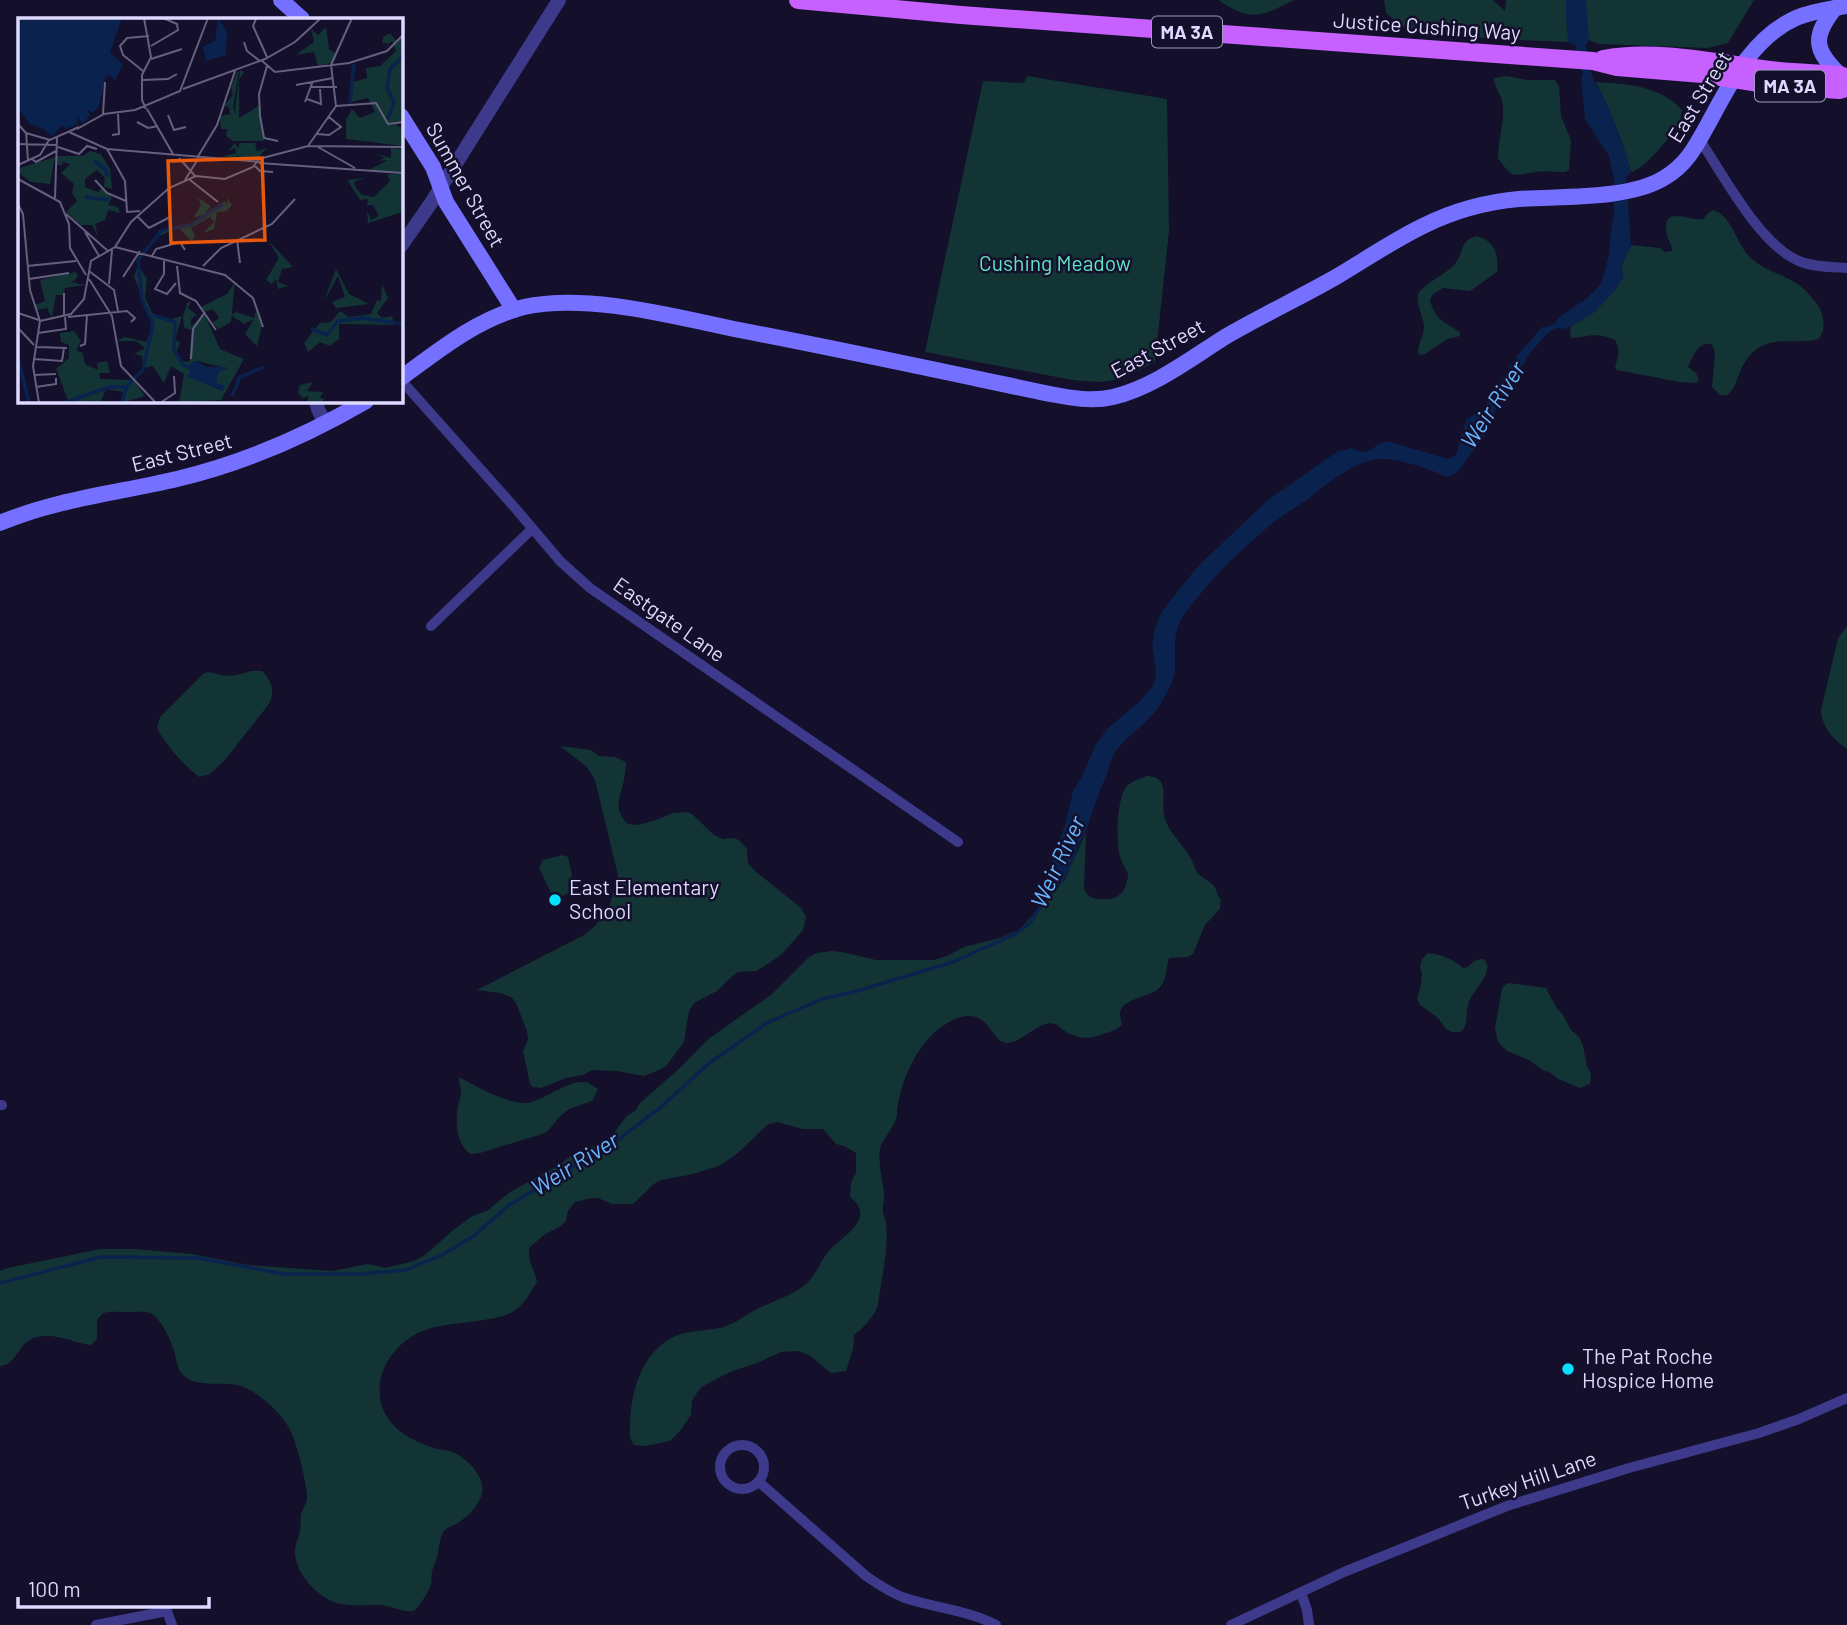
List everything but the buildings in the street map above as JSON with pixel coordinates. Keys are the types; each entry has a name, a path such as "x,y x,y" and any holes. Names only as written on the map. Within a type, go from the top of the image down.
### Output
{"main road":[{"path":"281,0 301,18"},
{"name":"Justice Cushing Way","path":"798,0 1466,53 1585,60 1619,56 1703,60 1738,72 1772,70 1845,80"},
{"path":"1841,7 1822,27 1818,40 1824,58 1845,80"},
{"name":"East Street","path":"402,378 442,348 490,319 514,310 568,303 617,307 804,342 1050,394 1085,399 1106,398 1138,388 1160,377 1441,217 1492,203 1620,192 1648,186 1672,173 1685,161 1700,140 1738,72 1757,47 1781,26 1804,15 1841,7"},
{"name":"Summer Street","path":"402,118 433,167 446,202 514,310"},
{"name":"East Street","path":"0,523 62,503 220,467 283,444 364,402"}],"street":[{"path":"402,244 557,1"},
{"path":"1700,140 1758,227 1788,256 1801,262 1847,268"},
{"name":"Eastgate Lane","path":"402,380 560,561 590,588 958,842"},
{"path":"316,402 325,423"},
{"path":"431,626 532,529"},
{"name":"Turkey Hill Lane","path":"1231,1625 1395,1550 1507,1506 1629,1468 1759,1433 1847,1398"},
{"path":"737,1445 754,1448 764,1462 764,1473 759,1482 743,1490 728,1485 720,1471 723,1455 737,1445"},
{"path":"759,1482 866,1577 886,1590 915,1601 978,1617 996,1625"},
{"path":"1301,1593 1307,1610 1308,1625"},
{"path":"96,1625 167,1611 172,1625"}],"green space":[{"path":"1218,0 1294,0 1256,15 1239,12"},
{"path":"1384,0 1493,0 1505,11 1506,0 1754,0 1728,43 1708,48 1598,44 1589,40 1589,37 1568,36 1568,42 1492,39 1410,29 1401,26 1386,13"},
{"name":"Cushing Meadow","path":"1027,76 1167,99 1169,231 1155,362 1122,378 1104,382 1067,379 925,352 983,81 1024,83"},
{"path":"1507,76 1527,80 1555,80 1559,86 1561,116 1571,140 1569,170 1518,175 1507,170 1498,158 1503,105 1494,78"},
{"path":"1596,82 1642,87 1663,95 1682,110 1672,134 1637,170 1631,172 1616,126"},
{"path":"1713,210 1725,218 1750,257 1798,284 1815,301 1823,318 1819,339 1761,346 1745,362 1728,395 1720,395 1712,387 1715,352 1712,345 1700,347 1688,367 1696,373 1699,380 1696,383 1679,382 1617,370 1615,366 1618,350 1615,340 1598,335 1570,336 1571,326 1594,311 1618,285 1623,277 1622,265 1631,245 1672,251 1666,229 1670,218 1680,216 1704,219"},
{"path":"1477,236 1488,241 1495,249 1497,272 1470,291 1443,288 1432,295 1430,301 1435,312 1441,320 1460,332 1460,336 1447,339 1420,355 1418,349 1424,326 1418,295 1451,268 1467,241"},
{"path":"1847,626 1847,749 1829,733 1821,710 1838,638"},
{"path":"262,671 272,686 269,704 224,761 210,774 199,777 176,755 161,735 157,728 160,717 204,673 229,676"},
{"path":"560,746 591,750 599,756 615,757 626,762 619,808 628,824 638,825 673,813 688,812 714,835 740,841 747,849 748,863 754,870 801,908 806,917 803,930 782,954 756,971 738,972 717,991 694,1003 689,1011 684,1042 666,1066 644,1076 592,1070 541,1088 530,1084 523,1051 528,1040 527,1031 516,1003 511,997 500,993 477,990 584,935 609,908 618,875 595,780 587,767"},
{"path":"1147,776 1154,777 1162,784 1164,815 1168,826 1197,872 1214,886 1221,900 1220,909 1205,925 1193,954 1169,958 1161,986 1152,993 1126,1004 1120,1013 1122,1025 1113,1031 1083,1038 1049,1023 1018,1040 1006,1043 997,1038 982,1020 969,1016 957,1018 940,1028 925,1043 907,1073 897,1116 880,1149 883,1213 887,1231 884,1266 877,1308 873,1316 854,1335 846,1371 831,1373 809,1355 797,1351 781,1352 703,1386 692,1401 691,1415 670,1441 645,1446 634,1445 631,1440 631,1412 635,1389 644,1366 658,1348 675,1336 729,1325 800,1289 859,1219 860,1212 850,1197 851,1182 856,1173 856,1153 836,1144 823,1129 803,1129 777,1122 767,1125 738,1153 719,1166 661,1180 633,1204 612,1204 598,1198 575,1202 561,1226 545,1234 529,1248 530,1262 537,1282 518,1308 498,1317 427,1329 406,1341 393,1353 383,1370 380,1383 380,1397 388,1418 395,1427 414,1440 453,1452 465,1459 482,1483 481,1497 471,1512 443,1532 432,1570 431,1584 414,1611 383,1605 341,1604 324,1597 309,1584 296,1559 295,1548 307,1494 298,1452 289,1428 266,1402 244,1387 200,1383 187,1378 179,1370 172,1344 164,1328 150,1313 103,1313 97,1320 97,1339 91,1345 57,1337 35,1337 23,1345 12,1361 0,1366 0,1271 8,1268 100,1249 192,1254 248,1265 332,1271 368,1264 386,1268 414,1261 471,1217 488,1210 510,1192 554,1168 578,1151 607,1141 627,1116 707,1040 772,994 809,957 832,951 876,960 934,960 1020,929 1065,879 1086,832 1084,889 1093,898 1116,897 1126,886 1128,873 1118,846 1121,799 1127,786"},
{"path":"563,855 568,857 572,875 569,893 556,899 539,868 543,860"},
{"path":"1428,953 1447,958 1463,968 1481,959 1487,964 1486,974 1470,1000 1466,1023 1461,1032 1446,1029 1417,999 1422,974 1420,967 1422,959"},
{"path":"1508,983 1546,988 1571,1030 1579,1037 1591,1073 1590,1084 1580,1088 1558,1079 1529,1060 1507,1051 1498,1042 1495,1028 1502,988"},
{"path":"459,1077 492,1094 519,1103 534,1101 574,1083 589,1083 598,1089 592,1101 565,1112 545,1133 470,1154 462,1144 457,1125 461,1094"}],"water":[{"path":"1566,0 1586,0 1589,40 1586,45 1592,76 1609,108 1631,172 1626,177 1631,245 1622,265 1623,277 1595,312 1571,326 1557,328 1548,333 1530,353 1495,410 1492,425 1457,473 1447,477 1420,466 1389,459 1362,463 1338,476 1277,520 1215,577 1179,624 1175,674 1168,691 1151,717 1114,754 1069,869 1056,890 1044,900 1043,893 1073,791 1096,744 1107,729 1141,700 1154,684 1156,670 1152,647 1155,628 1162,611 1198,566 1268,500 1338,451 1351,448 1363,452 1387,441 1448,459 1456,455 1466,420 1484,408 1517,356 1542,327 1555,323 1601,284 1609,255 1614,215 1614,179 1609,156 1585,119 1581,78 1583,75 1575,45 1568,42"}],"waterway":[{"name":"Weir River","path":"0,1283 101,1257 198,1258 284,1274 360,1274 406,1270 442,1255 474,1236 508,1206 602,1152 661,1107 708,1064 767,1023 822,999 953,962 1015,934 1030,923 1046,897"}],"place":[{"name":"East Elementary School","path":"555,900"},
{"name":"The Pat Roche Hospice Home","path":"1568,1369"}]}
